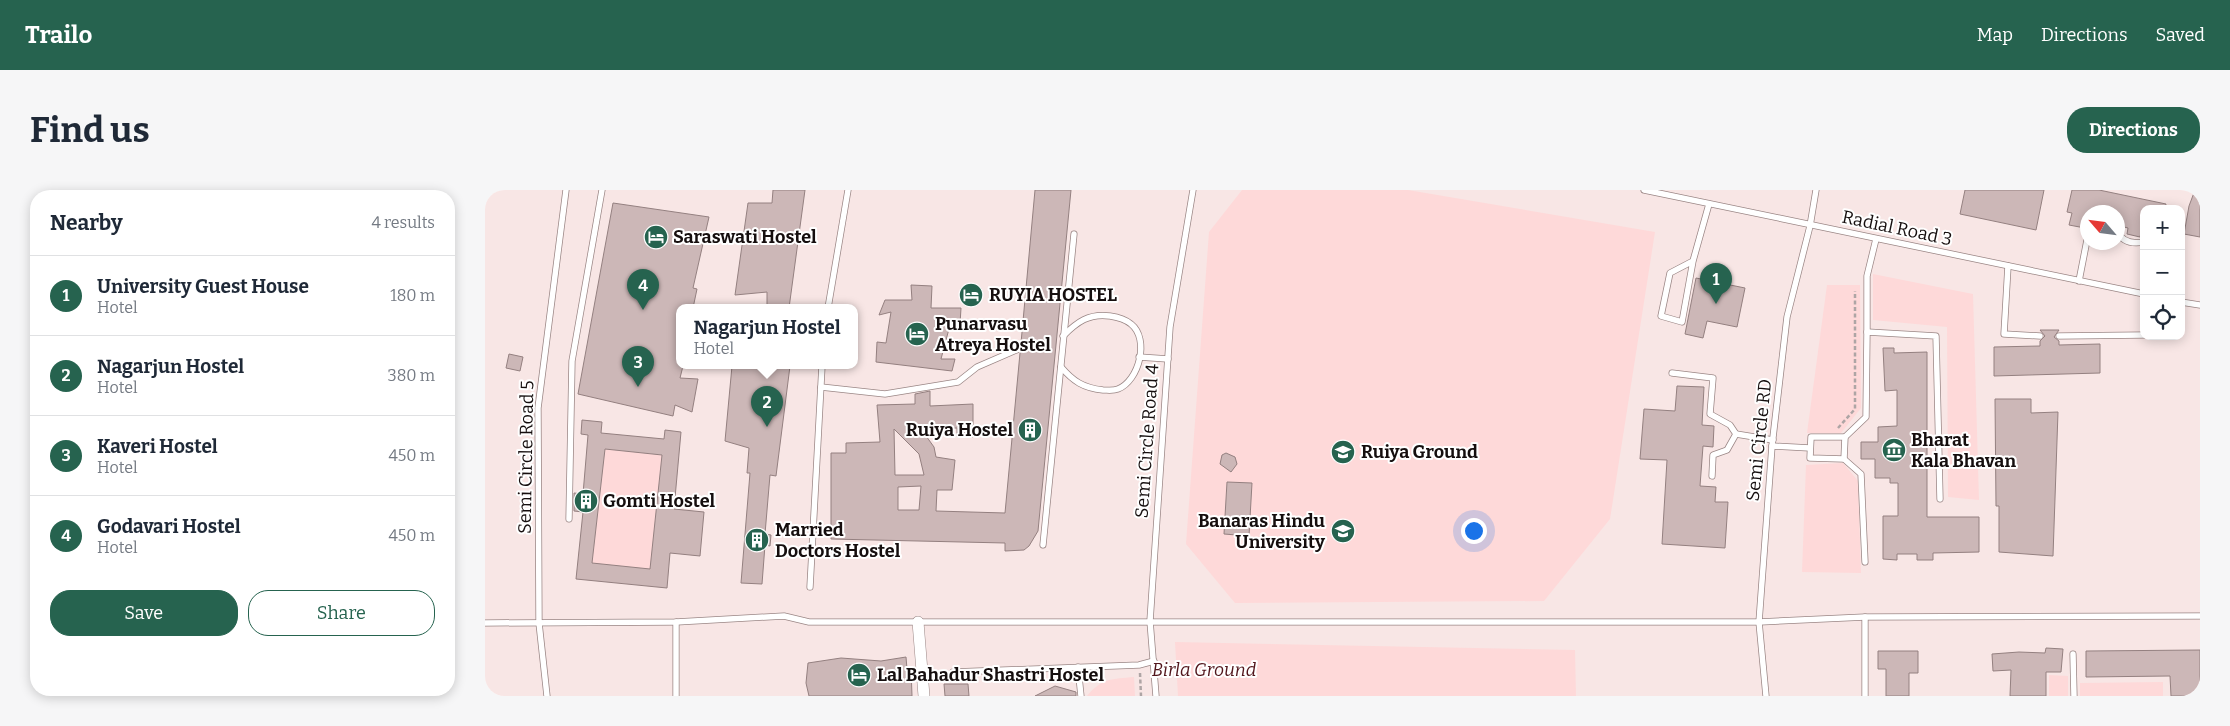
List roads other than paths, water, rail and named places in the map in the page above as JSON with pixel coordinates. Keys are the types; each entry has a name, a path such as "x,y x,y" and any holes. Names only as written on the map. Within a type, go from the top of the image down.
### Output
{"street":[{"path":"918,622 924,696"}],"lane":[{"name":"Semi Circle Road 5","path":"547,696 539,623 538,408 566,190"},
{"path":"569,519 572,361 602,190"},
{"path":"829,304 848,190"},
{"name":"Semi Circle Road 4","path":"1157,696 1150,621 1170,327 1193,190"},
{"name":"Radial Road 3","path":"1644,190 2140,293"},
{"name":"Semi Circle RD","path":"1766,696 1759,622 1773,443 1787,317 1810,226 1816,190"},
{"path":"1693,261 1670,273 1661,316 1682,322 1693,261 1709,204"},
{"path":"1043,545 1061,367 1059,352 1063,336 1074,234"},
{"path":"1865,562 1861,474 1844,459 1810,458 1810,448 1811,437 1845,437 1866,417 1867,276 1876,239"},
{"path":"2125,239 2136,244 2140,243"},
{"path":"2079,281 2085,250"},
{"path":"2008,266 2004,334 2040,336"},
{"path":"2185,303 2200,305"},
{"path":"1061,367 1075,383 1093,389 1116,390 1128,384 1139,368 1139,337 1133,324 1118,317 1104,315 1086,318 1076,323 1063,336"},
{"path":"1867,332 1937,336 1939,500"},
{"path":"2059,336 2140,335"},
{"path":"821,386 885,394 958,382 977,367 1021,348"},
{"path":"1139,357 1168,359"},
{"path":"810,587 822,369"},
{"path":"1672,374 1713,378 1710,414 1730,425 1736,434 1773,443 1810,448"},
{"path":"1712,476 1713,455 1727,450 1736,434"},
{"path":"1844,459 1845,437"},
{"path":"485,623 676,622 784,616 809,622 1759,622 1865,617 2200,616"},
{"path":"1865,617 1865,696"},
{"path":"676,622 676,696"},
{"path":"2073,654 2074,696"},
{"path":"953,672 1139,665 1154,662"},
{"path":"1078,667 1081,696"}],"place":[{"name":"Saraswati Hostel","path":"656,237"},
{"name":"RUYIA HOSTEL","path":"971,295"},
{"name":"University Guest House","path":"1716,304"},
{"name":"Godavari Hostel","path":"643,310"},
{"name":"Punarvasu Atreya Hostel","path":"917,334"},
{"name":"Kaveri Hostel","path":"638,387"},
{"name":"Nagarjun Hostel","path":"767,427"},
{"name":"Ruiya Hostel","path":"1030,430"},
{"name":"Bharat Kala Bhavan","path":"1894,450"},
{"name":"Ruiya Ground","path":"1343,452"},
{"name":"Gomti Hostel","path":"586,501"},
{"name":"Banaras Hindu University","path":"1343,531"},
{"name":"Married Doctors Hostel","path":"757,540"},
{"name":"Lal Bahadur Shastri Hostel","path":"859,675"}],"park label":[{"name":"Birla Ground","path":"1204,670"}]}
